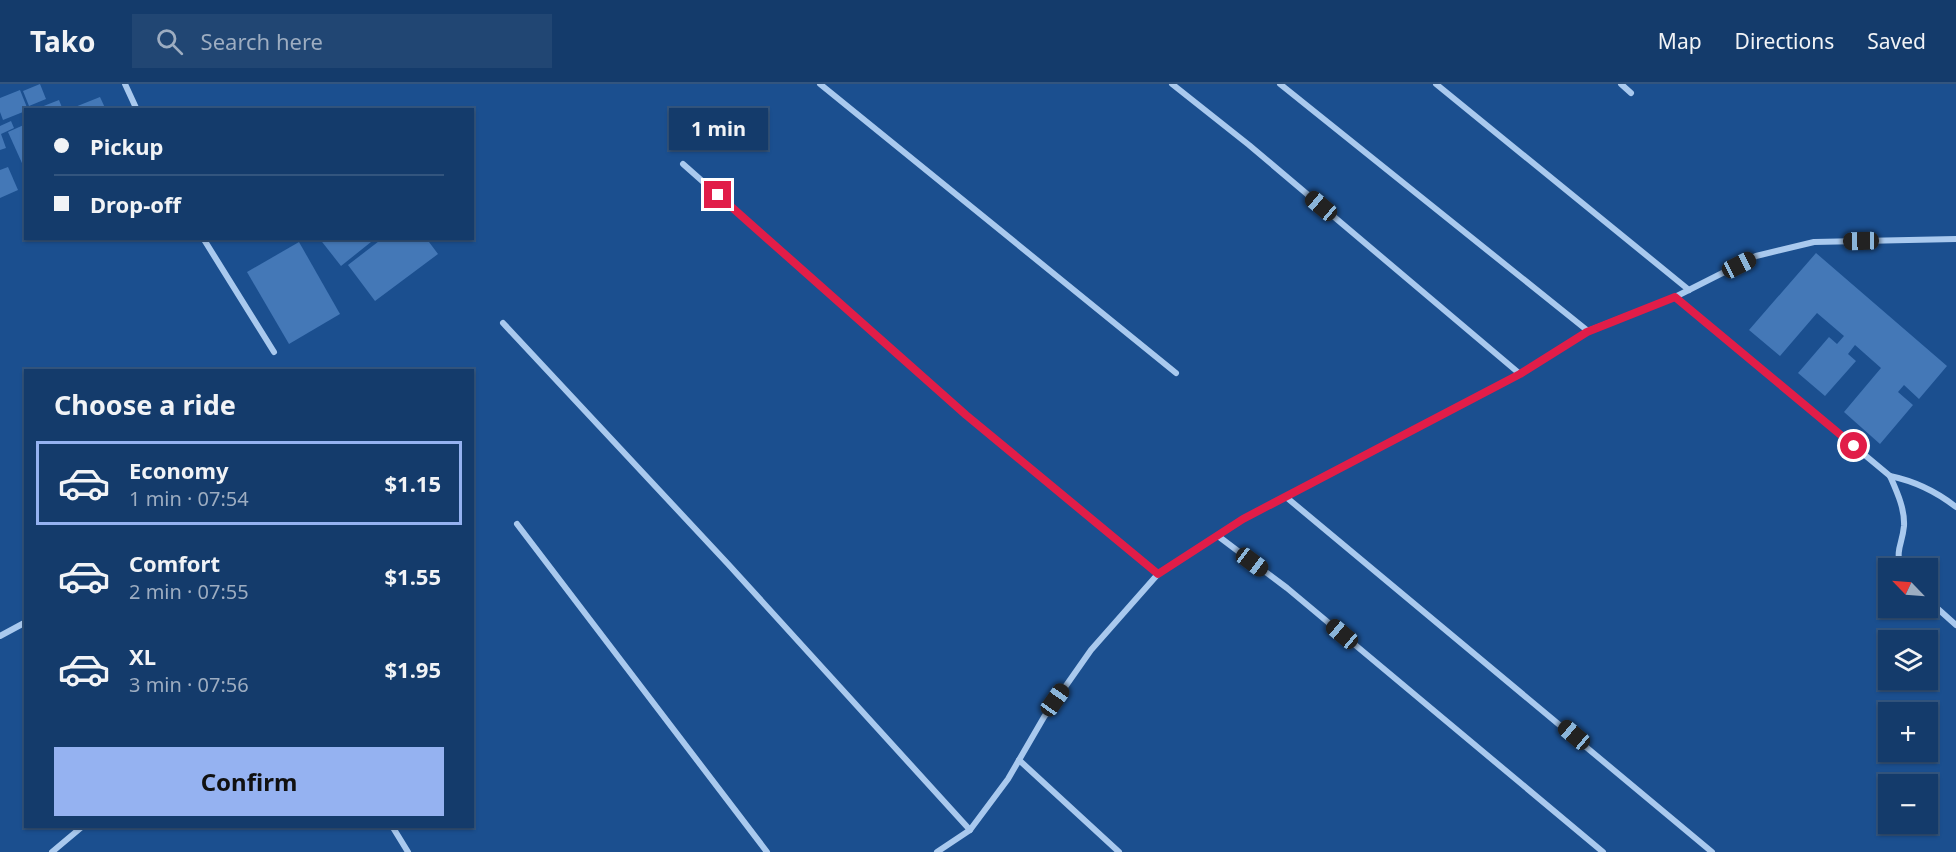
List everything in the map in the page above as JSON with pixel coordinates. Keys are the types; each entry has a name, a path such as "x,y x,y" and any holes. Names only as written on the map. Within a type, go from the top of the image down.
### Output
{"street":[{"path":"125,84 136,108"},
{"path":"820,84 1176,373"},
{"path":"1172,84 1249,145 1520,374"},
{"path":"1280,84 1587,332"},
{"path":"1437,84 1689,290"},
{"path":"1621,84 1631,93"},
{"path":"682,164 966,415 1158,574"},
{"path":"937,852 970,830 1008,778 1044,717 1090,650 1158,574 1243,519 1520,374 1587,332 1675,297 1756,256 1814,242 1956,239"},
{"path":"204,240 274,352"},
{"path":"1675,297 1890,476 1900,497 1904,526 1897,553 1898,558"},
{"path":"503,322 970,830"},
{"path":"1890,476 1907,480 1927,489 1956,507"},
{"path":"1286,497 1712,852"},
{"path":"517,524 767,852"},
{"path":"1218,536 1287,588 1603,852"},
{"path":"1938,609 1956,625"},
{"path":"0,636 24,623"},
{"path":"1019,760 1119,852"},
{"path":"52,852 81,828"},
{"path":"393,828 408,852"}],"building":[{"path":"40,84 46,99 29,106 23,91"},
{"path":"20,90 27,108 24,108 24,112 3,120 0,112 0,98"},
{"path":"100,97 105,108 72,108"},
{"path":"59,100 62,108 39,108"},
{"path":"11,121 14,128 1,134 6,148 0,150 0,126"},
{"path":"24,125 24,168 8,132"},
{"path":"8,167 18,190 0,198 0,170"},
{"path":"321,240 374,240 341,266"},
{"path":"380,240 428,240 438,254 375,301 348,265"},
{"path":"299,242 340,314 289,344 247,272"},
{"path":"1816,253 1947,366 1919,399 1904,385 1898,392 1913,405 1880,444 1844,412 1881,368 1855,345 1848,354 1856,361 1825,396 1798,373 1829,337 1837,344 1844,336 1817,313 1780,356 1749,330"}],"route":[{"path":"718,195 966,415 1158,574 1243,519 1520,374 1550,353 1587,332 1675,297 1854,446"}]}
